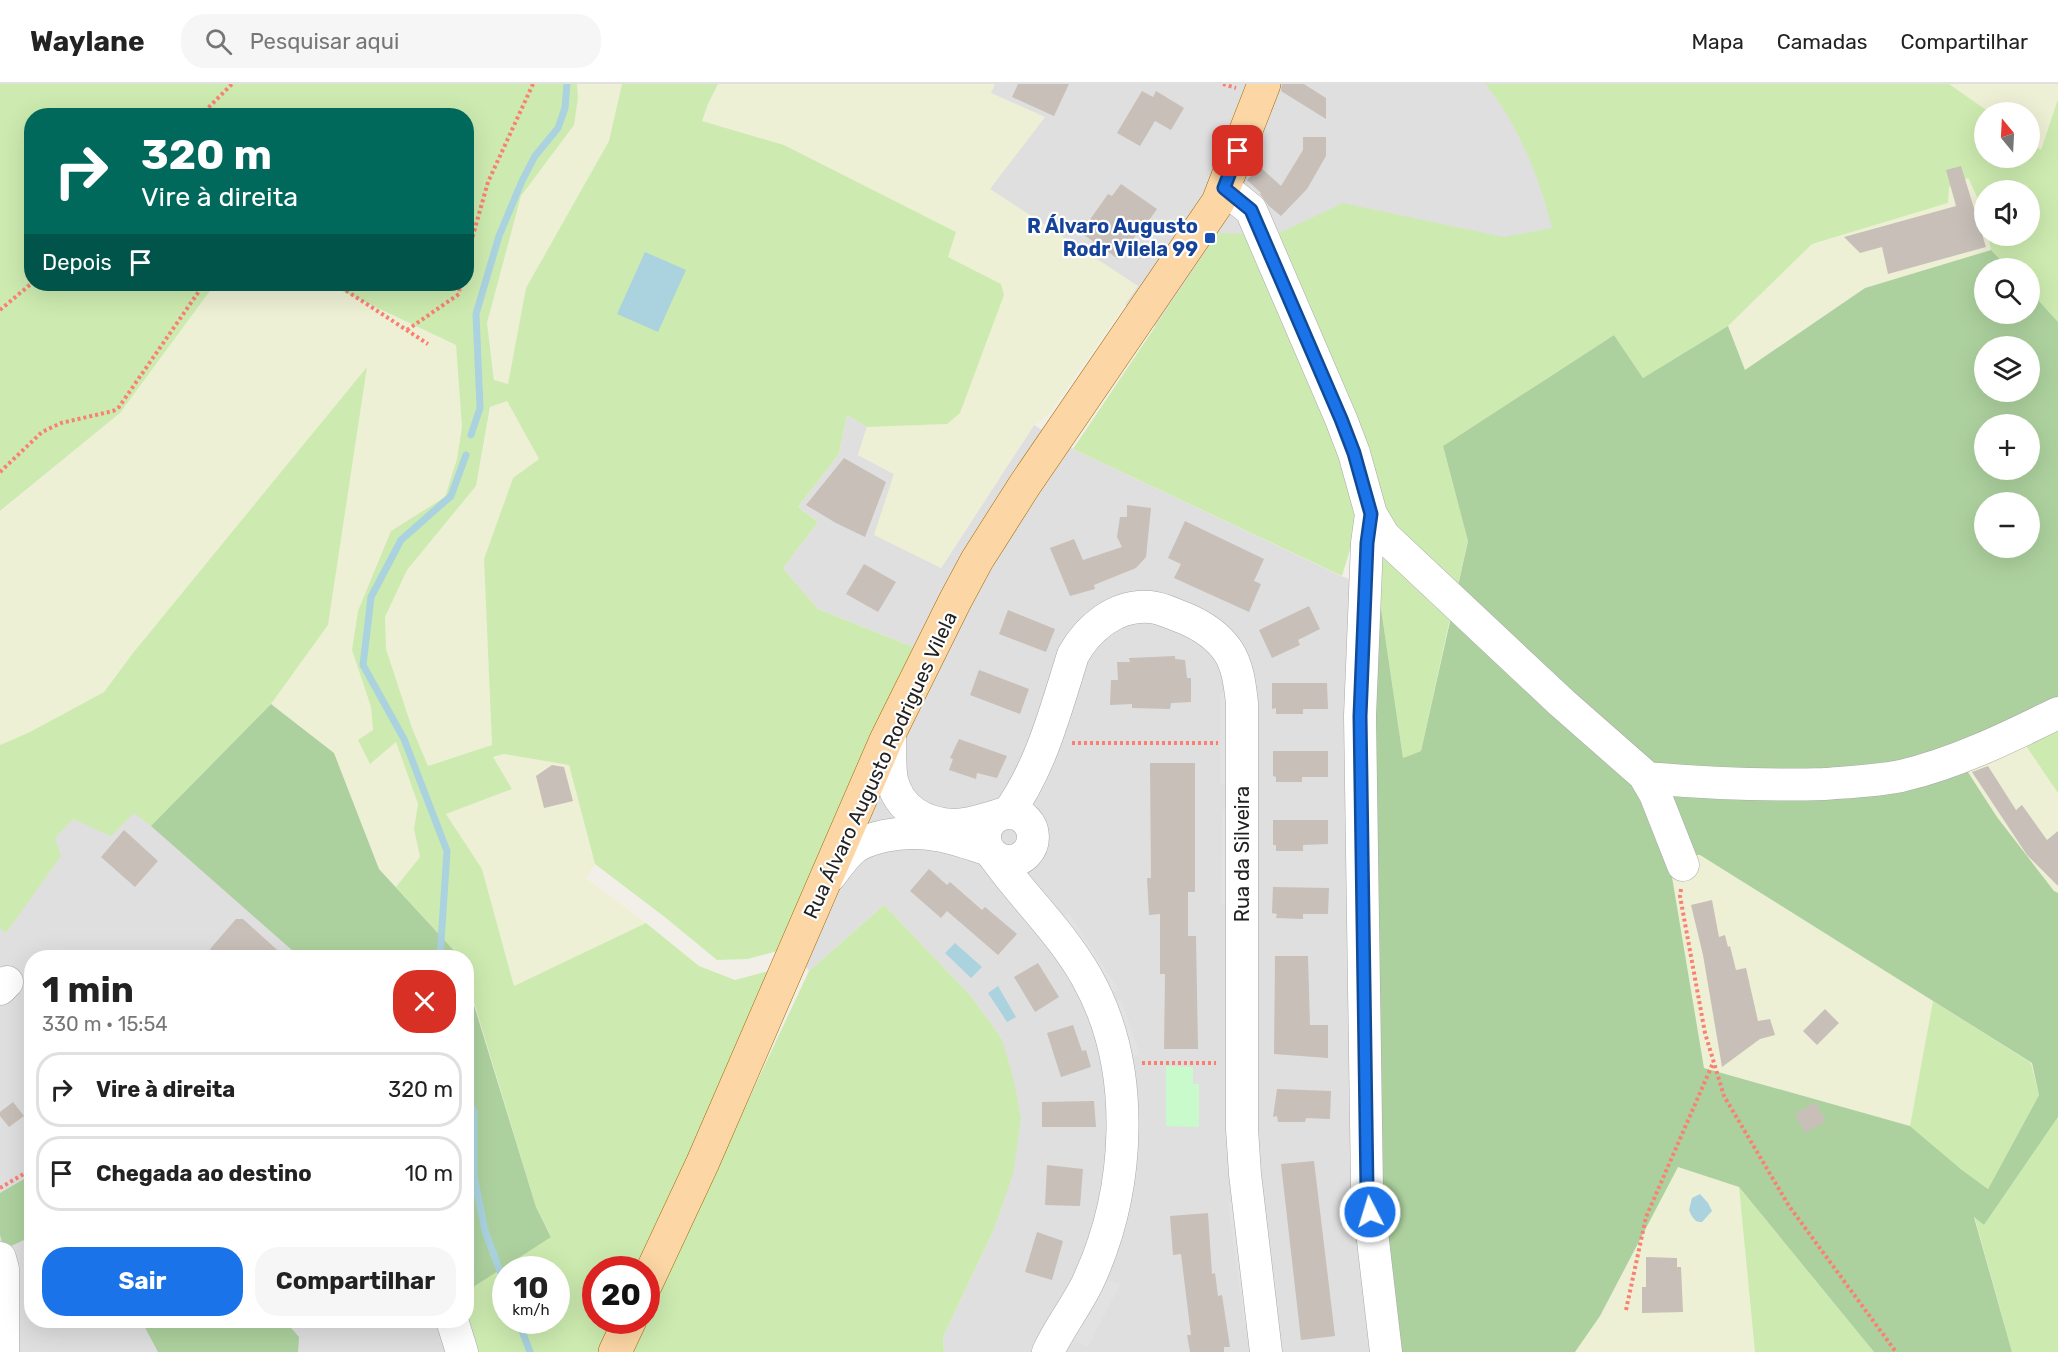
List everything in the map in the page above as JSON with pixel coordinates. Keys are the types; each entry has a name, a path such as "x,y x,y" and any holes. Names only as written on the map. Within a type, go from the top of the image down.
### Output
{"main road":[{"name":"Rua Álvaro Augusto Rodrigues Vilela","path":"659,1256 703,1162 890,733 977,560 1024,486 1218,202 1264,84"},
{"path":"615,1352 623,1334"}],"street":[{"path":"1224,188 1251,210 1341,419 1354,453 1371,514 1384,536 1562,703 1646,778 1655,794 1683,865"},
{"path":"1371,514 1367,543 1360,716 1367,1189 1386,1352"},
{"name":"Rua da Silveira","path":"1052,928 1040,903 1018,826 1073,656 1093,627 1107,617 1135,608 1149,607 1166,611 1197,624 1217,638 1229,652 1240,684 1242,1129 1245,1174 1266,1352"},
{"path":"1646,778 1790,785 1860,782 1900,776 1933,767 1992,745 2058,713"},
{"path":"890,733 892,779 899,799"},
{"path":"883,794 891,794 899,799 909,811 927,821 954,825 971,823 1018,826 1028,852 1016,860 1001,860 991,853 951,837 930,832 876,835 867,831 861,822 858,807 883,794"},
{"name":"Rua da Silveira","path":"1018,826 988,826 986,842 1012,883 1052,928 1086,975 1098,1001 1117,1063 1122,1112 1122,1142 1117,1188 1097,1259 1086,1285 1048,1352"},
{"path":"825,881 853,849 868,840 898,833"},
{"path":"0,1258 3,1269 3,1352"},
{"path":"454,1328 462,1352"}],"path":[{"path":"208,108 232,84"},
{"path":"474,232 488,182 533,84"},
{"path":"0,310 24,290"},
{"path":"0,472 42,432 61,423 113,411 119,406 199,291"},
{"path":"347,291 428,344"},
{"path":"407,330 459,294 459,291"},
{"path":"1042,748 1079,744 1242,742"},
{"path":"1683,865 1680,896 1705,1033 1724,1096 1789,1206 1896,1352"},
{"path":"1117,1063 1242,1063"},
{"path":"1626,1310 1646,1216 1714,1063"},
{"path":"0,1188 24,1173"}],"shaded area":[{"path":"961,84 1624,84 1580,262 1190,351 957,186"},
{"path":"847,415 867,427 858,455 894,474 941,568 1034,425 1073,449 1341,576 1371,586 1393,1352 944,1352 943,1337 994,1229 1002,1039 970,995 884,905 809,971 788,941 913,647 818,609 783,568 818,522 798,507 839,454"},
{"path":"1220,693 1232,693 1232,785 1220,784"},
{"path":"242,793 309,950 24,950 24,1328 474,1328 474,1280 492,1313 492,1334 503,1334 513,1352 0,1352 0,877 19,797"},
{"path":"1232,809 1233,904 1221,905 1222,810"},
{"path":"1069,913 1119,990 1111,994 1061,919"},
{"path":"1121,999 1140,1054 1132,1057 1114,1002"},
{"path":"1240,1201 1254,1321 1244,1323 1228,1202"},
{"path":"1105,1278 1120,1285 1088,1347 1073,1339"}],"green space":[{"path":"0,84 577,84 578,98 574,125 521,196 487,323 494,380 508,384 526,288 609,141 622,84 718,84 702,121 784,145 956,232 948,257 1001,284 1004,295 960,413 947,424 867,427 847,415 839,454 798,507 818,522 783,568 818,609 913,647 788,941 777,951 748,959 717,960 595,864 569,765 504,754 493,757 512,789 446,814 482,869 514,986 646,923 699,966 735,980 772,970 646,1256 582,1256 582,1334 610,1334 602,1352 469,1352 468,1328 474,1328 474,1286 492,1275 492,1334 570,1334 570,1256 520,1256 551,1236 536,1207 474,1002 474,950 454,950 396,887 420,857 414,829 418,804 396,742 370,764 358,740 373,730 371,707 352,650 358,611 391,531 445,497 457,459 462,427 456,345 342,291 474,291 474,108 24,108 24,291 210,291 120,413 0,511","holes":["507,401 539,459 513,478 484,559 492,745 428,766 412,728 386,649 385,617 407,570 476,486 490,407"]},
{"path":"577,84 622,84 609,141 526,288 508,385 495,380 487,323 521,196 573,125 578,98"},
{"path":"718,84 995,84 991,93 1045,117 990,189 1138,286 1050,413 1034,425 941,568 874,535 894,474 858,455 867,427 947,424 1001,284 948,257 956,232 784,145 701,121"},
{"path":"1485,84 1949,84 1975,102 1974,168 2040,168 2040,149 2058,99 2058,322 2040,302 2040,258 1999,258 1990,246 2040,246 2040,180 1974,180 1974,190 1968,178 1949,187 1948,203 1812,244 1728,326 1643,378 1614,335 1443,446 1468,540 1456,594 1393,534 1271,237 1343,203 1503,237 1552,228 1541,190 1526,152 1497,100"},
{"path":"1949,84 2058,84 2058,99 2041,150 2040,102 1975,102"},
{"path":"1968,178 1974,190 1974,246 1990,246 1991,250 1865,288 1745,370 1728,326 1812,244 1948,203 1949,187"},
{"path":"1218,233 1253,234 1351,464 1360,517 1342,576 1073,449"},
{"path":"1991,250 1999,258 1974,258 1974,324 2040,324 2040,302 2058,322 2058,697 1953,749 1997,817 2054,891 2058,893 2058,1117 1984,1225 1974,1217 2012,1352 1874,1352 1739,1187 1678,1167 1600,1316 1575,1352 1393,1352 1376,1128 1371,586 1378,588 1403,758 1421,751 1468,541 1443,446 1614,335 1643,378 1728,326 1745,370 1865,288","holes":["1668,853 1700,855 2032,1063 2039,1095 1988,1189 1910,1126 1704,1068"]},
{"path":"210,291 342,291 456,345 462,427 457,459 445,497 391,531 352,650 371,707 373,730 358,741 396,742 418,804 414,829 420,858 396,887 379,869 334,753 271,704 328,625 367,368 133,653 104,692 30,732 0,745 0,512 120,413"},
{"path":"367,367 328,625 271,704 151,826 134,813 111,836 73,819 55,838 61,856 6,933 0,928 0,745 30,732 104,692 133,653"},
{"path":"507,401 539,459 513,478 484,559 492,745 427,766 386,649 385,616 407,570 476,486 491,407"},
{"path":"1380,549 1451,614 1421,751 1403,758 1378,588"},
{"path":"2058,697 2058,893 2054,891 1997,817 1953,748"},
{"path":"271,704 334,753 379,869 454,950 292,950 151,826"},
{"path":"2058,722 2058,793 2022,740"},
{"path":"504,754 569,765 595,864 586,878 646,923 514,986 482,869 446,814 512,789 492,758"},
{"path":"1668,853 1700,855 1933,1001 1910,1126 1704,1068"},
{"path":"884,905 970,995 1002,1039 1014,1081 1021,1119 1013,1174 994,1229 943,1337 944,1352 630,1352 638,1334 660,1334 660,1288 809,971"},
{"path":"1933,1001 2031,1063 2039,1095 1988,1189 1910,1126"},
{"path":"474,1005 536,1207 551,1237 521,1256 492,1256 492,1275 474,1286"},
{"path":"1166,1066 1193,1067 1193,1084 1199,1084 1199,1127 1166,1126"},
{"path":"2058,1117 2058,1352 2012,1352 1974,1215 1984,1225"},
{"path":"1677,1167 1739,1187 1755,1352 1575,1352 1600,1316"},
{"path":"24,1179 24,1240 4,1249 0,1235 0,1193"},
{"path":"1739,1187 1874,1352 1755,1352"},
{"path":"145,1328 291,1328 299,1337 298,1352 158,1352"}],"water":[{"path":"645,252 686,270 658,332 617,314"},
{"path":"955,943 982,967 971,978 945,953"},
{"path":"998,986 1016,1017 1007,1022 988,993"},
{"path":"1700,1194 1712,1211 1702,1222 1696,1220 1689,1210 1692,1198"}],"building":[{"path":"1018,84 1069,84 1054,116 1012,97"},
{"path":"1282,84 1304,84 1326,98 1326,119 1281,91"},
{"path":"1142,91 1153,97 1156,91 1184,108 1171,130 1155,121 1140,146 1117,133"},
{"path":"1303,137 1326,137 1326,156 1307,189 1281,216 1269,206 1261,193 1247,180 1260,167 1281,186 1303,150"},
{"path":"1961,166 1974,208 1974,246 1986,247 1888,274 1882,247 1860,253 1844,237 1956,206 1946,170"},
{"path":"1121,184 1157,209 1118,259 1084,235 1092,223 1089,221 1108,194 1112,196"},
{"path":"844,458 886,482 865,537 806,505"},
{"path":"1127,505 1151,508 1146,557 1136,568 1094,585 1095,589 1070,596 1050,548 1074,539 1083,560 1122,547 1117,537 1120,517 1127,517"},
{"path":"1185,521 1264,559 1254,581 1261,584 1249,612 1174,578 1181,564 1168,558"},
{"path":"864,564 896,582 878,612 846,594"},
{"path":"1309,606 1320,629 1298,640 1300,645 1272,658 1259,630"},
{"path":"1008,610 1055,629 1046,652 999,634"},
{"path":"1175,656 1175,659 1185,660 1187,678 1191,678 1191,702 1171,703 1170,709 1132,708 1132,704 1110,705 1111,680 1118,680 1117,662 1130,662 1129,658"},
{"path":"979,670 1029,689 1020,714 970,695"},
{"path":"1272,683 1327,683 1328,709 1303,709 1303,714 1276,714 1276,708 1272,709"},
{"path":"959,739 1007,756 997,778 977,773 976,779 949,770 953,759 950,758"},
{"path":"1273,751 1328,751 1328,777 1302,777 1302,782 1276,782 1276,777 1273,776"},
{"path":"1150,763 1195,763 1195,892 1188,892 1188,936 1196,936 1198,1049 1164,1049 1165,974 1160,974 1160,914 1149,915 1147,878 1151,878"},
{"path":"552,765 564,767 573,801 544,808 536,776"},
{"path":"1988,766 2016,810 2022,805 2047,840 2058,831 2058,886 2027,855 1972,772"},
{"path":"1273,820 1328,820 1328,844 1303,845 1303,851 1276,851 1276,845 1273,845"},
{"path":"124,830 158,861 135,887 101,857"},
{"path":"929,869 947,885 950,882 982,910 985,907 1017,934 998,955 947,911 941,918 910,891"},
{"path":"1273,887 1329,888 1328,914 1303,914 1303,919 1276,918 1277,914 1272,913"},
{"path":"1712,900 1719,937 1725,935 1736,970 1746,968 1758,1021 1770,1019 1775,1035 1760,1039 1722,1067 1703,955 1691,905"},
{"path":"236,919 243,919 277,950 211,950"},
{"path":"1275,956 1308,956 1310,1025 1328,1025 1328,1058 1274,1054"},
{"path":"1038,963 1059,997 1035,1012 1014,977"},
{"path":"1825,1009 1839,1023 1817,1045 1803,1031"},
{"path":"1073,1025 1082,1051 1086,1050 1091,1067 1061,1077 1047,1033"},
{"path":"1277,1089 1331,1091 1330,1119 1306,1118 1305,1122 1278,1122 1277,1116 1273,1117"},
{"path":"1094,1101 1096,1127 1042,1127 1042,1102"},
{"path":"13,1102 24,1116 9,1127 0,1116 0,1112"},
{"path":"1815,1102 1826,1121 1805,1133 1795,1114"},
{"path":"1314,1161 1335,1336 1301,1340 1281,1164"},
{"path":"1047,1165 1083,1169 1080,1206 1045,1205"},
{"path":"1208,1213 1212,1274 1215,1273 1218,1296 1222,1295 1230,1347 1224,1347 1224,1352 1190,1352 1187,1335 1191,1335 1181,1254 1173,1255 1170,1216"},
{"path":"1037,1232 1063,1241 1052,1280 1025,1272"},
{"path":"1646,1257 1677,1258 1677,1267 1681,1267 1683,1312 1642,1313 1642,1287 1646,1287"}],"waterway":[{"path":"471,435 480,408 476,314 499,236 522,181 535,156 558,128 565,108 567,84"},
{"path":"440,950 447,851 404,739 363,665 371,597 401,540 451,496 466,455"},
{"path":"474,1112 474,1176"},
{"path":"474,1176 485,1231 494,1256"},
{"path":"523,1334 530,1352"}],"place":[{"name":"R Álvaro Augusto Rodr Vilela 99","path":"1210,238"}],"route":[{"path":"1238,151 1224,188 1251,210 1341,419 1354,453 1371,514 1367,543 1360,716 1367,1189 1370,1212"}]}
